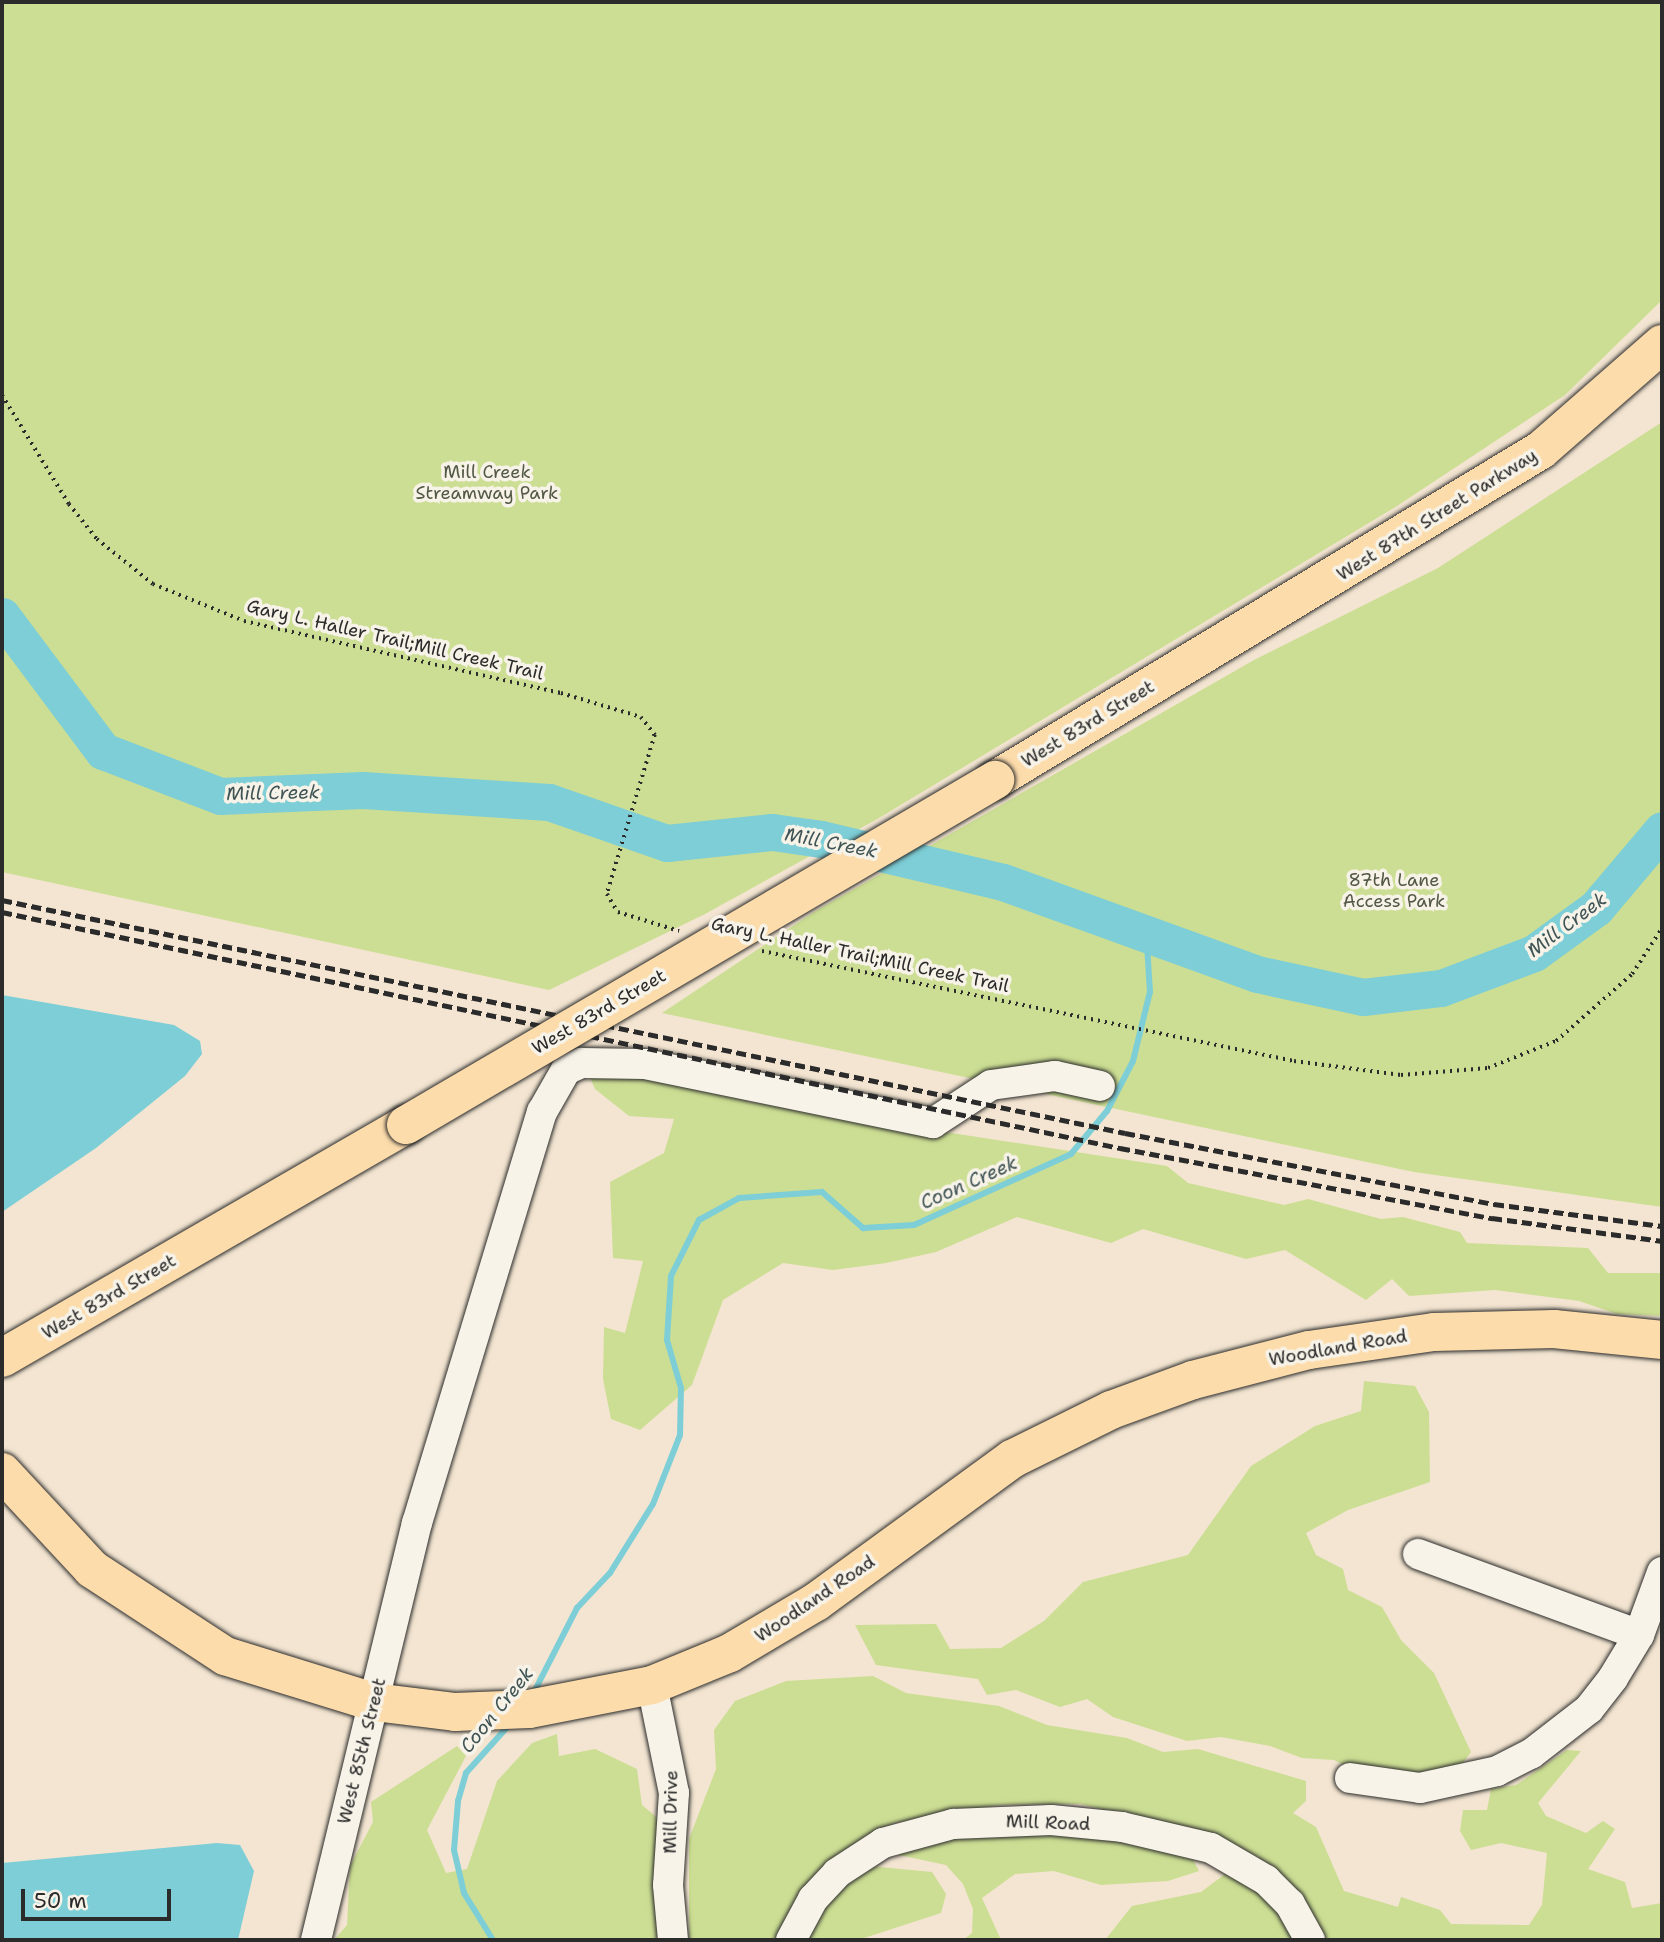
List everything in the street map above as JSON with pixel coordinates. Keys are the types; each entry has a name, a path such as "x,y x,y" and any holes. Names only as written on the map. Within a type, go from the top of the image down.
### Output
{"main road":[{"name":"West 87th Street Parkway","path":"1193,660 1541,450 1662,344"},
{"name":"West 83rd Street","path":"2,1358 995,780 1193,660"},
{"name":"Woodland Road","path":"2,1472 92,1569 171,1625 259,1670 373,1702 455,1712 604,1698 652,1685 774,1630 1012,1459 1165,1389 1279,1356 1413,1334 1527,1328 1662,1340"}],"street":[{"name":"West 85th Street","path":"316,1940 373,1702 411,1562 417,1523 542,1112 566,1070 581,1062 645,1064 933,1123 1004,1082 1055,1076 1100,1086"},
{"path":"1418,1555 1639,1635"},
{"path":"1350,1779 1420,1788 1497,1770 1531,1754 1589,1709 1639,1635 1662,1572"},
{"name":"Mill Drive","path":"652,1685 674,1793 668,1885 674,1940"},
{"name":"Mill Road","path":"791,1940 813,1899 837,1873 883,1843 953,1825 1051,1820 1122,1827 1210,1848 1266,1880 1290,1905 1310,1940"}],"path":[{"name":"Gary L. Haller Trail;Mill Creek Trail","path":"2,395 69,504 97,539 153,584 244,621 626,711 652,726 652,748 609,887 618,912 682,932"},
{"name":"Gary L. Haller Trail;Mill Creek Trail","path":"749,948 1163,1033 1376,1073 1488,1068 1534,1054 1576,1026 1632,974 1662,928"}],"green space":[{"name":"Mill Creek Streamway Park","path":"2,2 1662,2 1662,300 1565,395 1397,506 879,818 705,914 549,990 2,872"},
{"name":"87th Lane Access Park","path":"1662,422 1662,1207 1414,1172 662,1013 814,912 1254,660 1438,568"},
{"path":"583,1061 689,1080 750,1102 1167,1166 1188,1183 1284,1205 1308,1199 1381,1219 1403,1217 1460,1232 1467,1243 1588,1248 1608,1273 1662,1273 1662,1316 1617,1314 1579,1301 1495,1290 1409,1296 1392,1279 1366,1300 1285,1250 1246,1259 1143,1229 1111,1243 1017,1217 936,1252 886,1263 833,1270 783,1263 723,1300 692,1385 640,1430 611,1419 603,1379 604,1327 625,1333 643,1261 613,1258 610,1182 664,1153 674,1119 629,1116 595,1089"},
{"path":"1364,1381 1415,1386 1429,1412 1430,1482 1348,1510 1306,1533 1316,1555 1343,1569 1348,1590 1382,1607 1401,1640 1434,1673 1471,1752 1457,1771 1415,1779 1363,1774 1334,1760 1302,1758 1270,1746 1221,1737 1187,1741 1113,1717 1087,1699 1060,1707 1016,1690 987,1695 978,1679 876,1665 855,1625 936,1624 950,1649 1001,1648 1044,1621 1083,1582 1188,1555 1251,1466 1315,1426 1361,1411"},
{"path":"873,1676 906,1693 999,1706 1047,1725 1127,1738 1163,1752 1198,1749 1306,1781 1306,1801 1293,1813 1316,1827 1344,1891 1398,1907 1401,1897 1440,1910 1451,1924 1529,1925 1542,1905 1547,1853 1501,1843 1471,1850 1460,1831 1463,1810 1487,1810 1491,1789 1516,1785 1567,1750 1581,1751 1538,1803 1546,1816 1586,1833 1603,1821 1615,1829 1588,1869 1625,1882 1632,1908 1662,1903 1662,1940 1323,1940 1302,1901 1257,1856 1187,1830 1080,1804 999,1805 895,1823 850,1846 800,1901 784,1940 689,1940 689,1839 716,1769 714,1730 735,1701 786,1681"},
{"path":"557,1734 559,1756 595,1749 637,1769 642,1805 661,1821 669,1940 334,1940 347,1925 350,1866 373,1822 371,1802 457,1746 466,1756 427,1830 446,1873 467,1869 497,1781 532,1743"},
{"path":"1035,1829 1078,1829 1117,1842 1187,1848 1199,1871 1168,1881 1101,1885 1054,1871 1015,1874 982,1898 1001,1940 963,1940 972,1933 973,1909 963,1884 946,1865 894,1854 974,1832 997,1837"},
{"path":"859,1865 932,1872 946,1894 941,1913 858,1940 798,1940"},
{"path":"1233,1868 1276,1901 1302,1940 1105,1940 1132,1906 1201,1892"}],"water":[{"path":"2,995 174,1025 200,1041 202,1054 185,1076 96,1148 2,1212"},
{"path":"217,1843 240,1845 254,1871 238,1940 2,1940 2,1863"}],"waterway":[{"name":"Mill Creek","path":"2,616 103,751 220,796 363,790 549,802 667,843 772,832 821,839 1003,882 1257,974 1363,997 1441,988 1534,953 1596,908 1662,830"},
{"name":"Coon Creek","path":"533,1694 577,1608 610,1573 653,1504 680,1435 681,1388 667,1340 671,1276 699,1220 739,1198 822,1192 863,1228 914,1225 1071,1154 1107,1111 1133,1061 1150,992 1146,929"},
{"name":"Coon Creek","path":"493,1940 464,1893 454,1850 458,1801 466,1773 509,1725"}],"railway":[{"path":"2,900 1125,1133 1494,1204 1662,1226"},
{"path":"2,912 1120,1148 1492,1218 1662,1241"}]}
